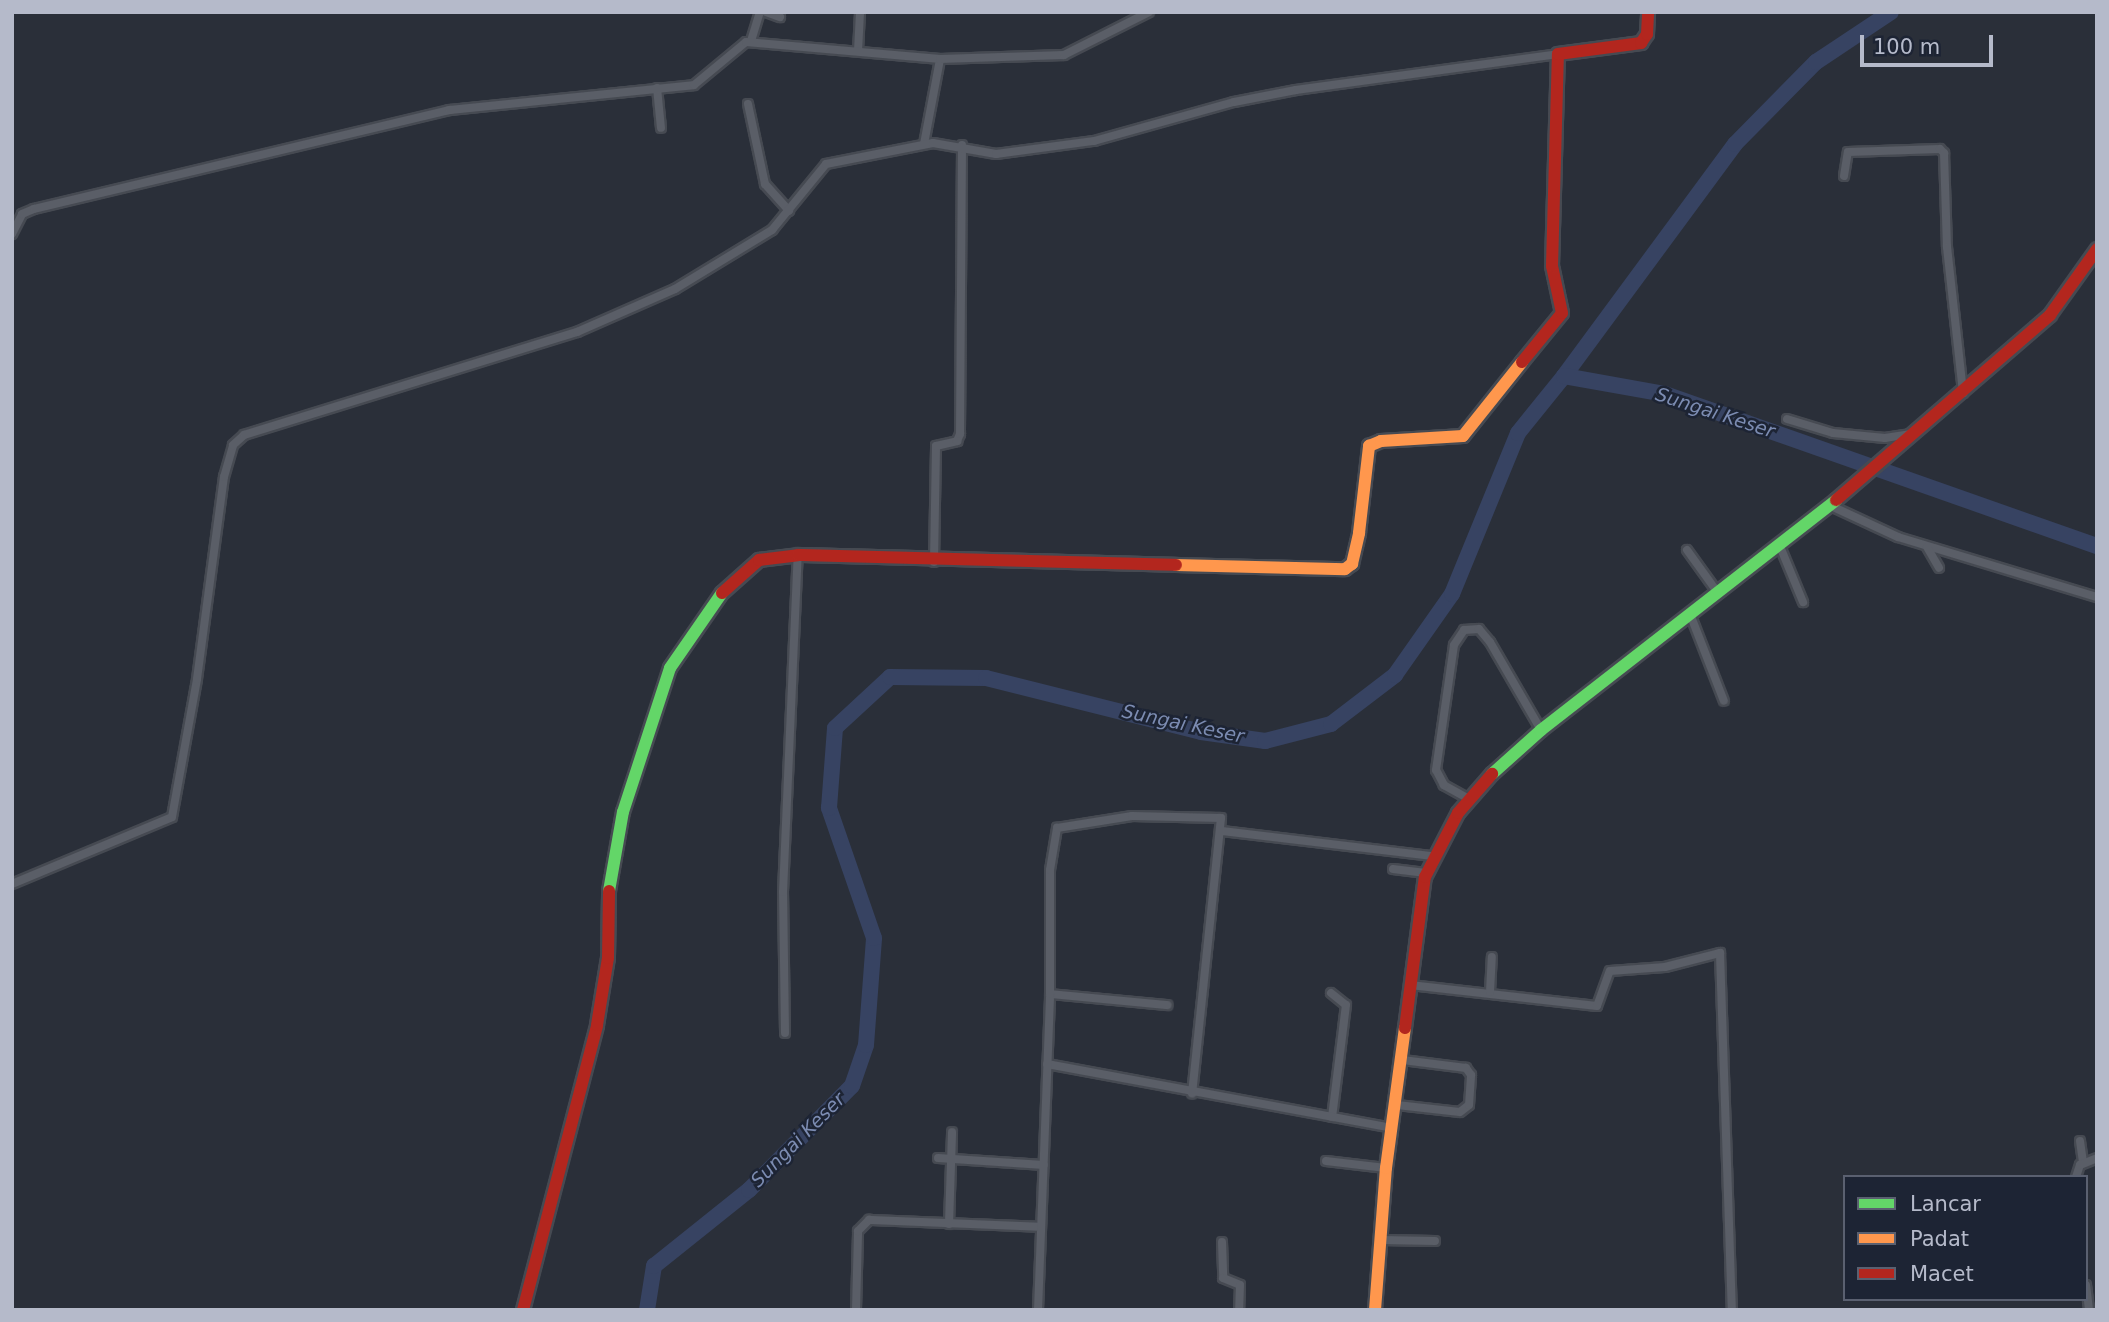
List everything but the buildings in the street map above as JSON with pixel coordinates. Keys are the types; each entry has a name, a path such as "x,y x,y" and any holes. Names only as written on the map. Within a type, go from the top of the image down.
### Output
{"main road":[{"path":"523,1310 597,1025 608,958 606,912 623,812 659,698 686,639 727,587 760,560 798,555 934,562 1333,571 1349,567 1359,533 1369,446 1381,441 1462,436 1562,313 1552,266 1558,55 1641,43 1647,34 1648,12"},
{"path":"1375,1310 1386,1168 1397,1105 1426,873 1433,856 1469,799 1541,730 1840,497 1964,394 2050,315 2079,280 2097,249"}],"street":[{"path":"751,41 760,12"},
{"path":"766,12 780,17"},
{"path":"858,51 860,12"},
{"path":"12,234 22,214 33,209 449,110 700,82 727,55 751,41 940,61 1064,55 1149,12"},
{"path":"12,884 172,817 197,680 224,477 233,444 244,435 577,332 707,271 772,230 826,164 924,144 1004,154 1112,139 1192,113 1296,90 1558,55"},
{"path":"924,144 940,61"},
{"path":"657,88 661,128"},
{"path":"748,104 765,184 789,211"},
{"path":"934,562 936,446 957,441 960,434 962,148"},
{"path":"1844,176 1848,152 1940,149 1944,153 1947,247 1964,394"},
{"path":"1787,419 1833,433 1885,438 1923,429"},
{"path":"1829,505 1927,547 2097,597"},
{"path":"1779,544 1803,602"},
{"path":"1927,547 1939,568"},
{"path":"1687,550 1718,593"},
{"path":"785,1033 784,879 798,555"},
{"path":"1690,614 1724,701"},
{"path":"1469,799 1444,785 1436,770 1454,645 1464,630 1479,629 1490,642 1541,730"},
{"path":"1038,1310 1050,994 1051,851 1057,828 1132,816 1215,815 1222,818 1192,1093"},
{"path":"1222,831 1433,856"},
{"path":"1393,869 1426,873"},
{"path":"1410,985 1597,1006 1610,971 1665,967 1720,953 1732,1310"},
{"path":"1490,992 1492,957"},
{"path":"1331,993 1346,1005 1332,1117"},
{"path":"1050,994 1167,1005"},
{"path":"1397,1105 1460,1112 1469,1104 1471,1075 1466,1068 1402,1060"},
{"path":"1046,1064 1393,1128"},
{"path":"949,1224 952,1132"},
{"path":"2077,1175 2083,1162 2080,1141"},
{"path":"938,1158 1044,1165"},
{"path":"2083,1162 2097,1158"},
{"path":"1326,1161 1386,1168"},
{"path":"856,1310 856,1257 862,1224 869,1220 1041,1227"},
{"path":"1381,1240 1435,1241"},
{"path":"1222,1242 1223,1278 1240,1285 1239,1310"}],"waterway":[{"path":"1564,376 1735,144 1816,62 1891,12"},
{"name":"Sungai Keser","path":"647,1310 654,1266 749,1190 852,1086 866,1045 874,938 829,808 835,728 890,677 986,678 1201,732 1265,741 1331,724 1395,675 1452,594 1518,433 1564,376 1665,394 2097,546"}],"traffic: fast":[{"path":"1492,774 1541,730 1836,500"},
{"path":"609,891 623,812 670,668 722,593"}],"traffic: slow":[{"path":"1176,565 1345,569 1352,564 1359,533 1369,446 1381,441 1463,436 1522,362"},
{"path":"1375,1310 1386,1168 1405,1028"}],"traffic: jam":[{"path":"1522,362 1562,313 1552,266 1558,54 1641,43 1647,34 1648,12"},
{"path":"1836,500 2050,315 2097,249"},
{"path":"722,593 759,560 798,555 1176,565"},
{"path":"1405,1028 1425,877 1458,813 1492,774"},
{"path":"523,1310 597,1025 608,958 609,891"}]}
